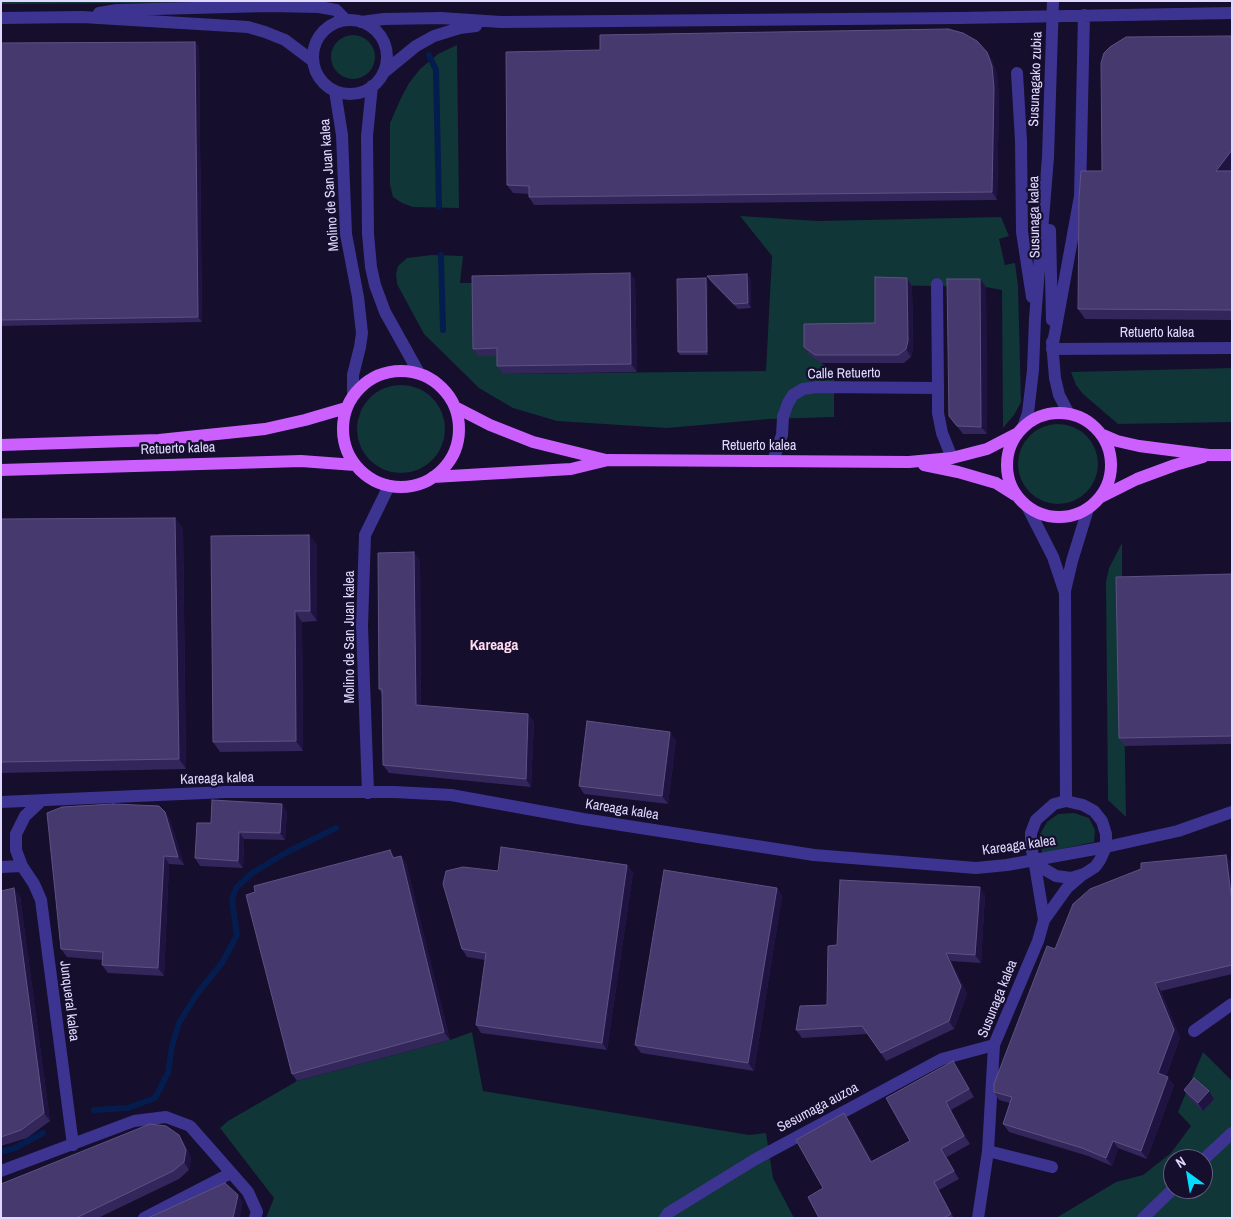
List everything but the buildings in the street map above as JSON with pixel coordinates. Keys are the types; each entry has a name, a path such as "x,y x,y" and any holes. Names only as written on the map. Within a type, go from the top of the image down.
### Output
{"main road":[{"path":"400,370 419,373 434,380 446,392 455,407 459,426 456,446 448,464 433,477 412,486 389,486 370,478 355,465 344,441 342,428 346,408 352,396 366,382 382,374 400,370"},
{"path":"455,407 484,422 533,442 608,460"},
{"name":"Retuerto kalea","path":"1,444 159,440 265,429 306,420 346,408"},
{"path":"1101,498 1108,485 1112,467 1110,448 1103,435 1089,421 1079,416 1058,412 1039,416 1020,431 1008,451 1006,464 1008,478 1015,495 1028,508 1044,516 1057,518 1074,516 1088,509 1101,498 1137,479 1209,455"},
{"name":"Retuerto kalea","path":"608,460 910,462 952,458 987,449 1020,431"},
{"path":"1103,435 1139,446 1209,455 1232,455"},
{"path":"433,477 571,469 608,460"},
{"name":"Retuerto kalea","path":"1,470 301,461 355,465"},
{"name":"Retuerto kalea","path":"910,462 996,483 1015,495"}],"street":[{"name":"Susunagako zubia","path":"1048,157 1053,1"},
{"path":"82,17 117,10 276,6 319,7 336,10 346,20"},
{"path":"501,22 460,28 434,36 416,46 383,73 372,86 354,94 335,91 325,84 318,76 313,61 314,50 325,30 335,23 346,20 361,22 384,19 441,18 501,22 959,18 1232,13"},
{"name":"Susunaga kalea","path":"1052,349 1080,196 1084,15"},
{"path":"1,18 82,17 248,27 284,40 313,61"},
{"path":"361,22 374,29 381,36 386,47 387,58 383,73"},
{"name":"Susunaga kalea","path":"1017,73 1021,141 1022,232 1035,319"},
{"path":"372,86 367,136 368,234 371,267 375,285 385,312 419,373"},
{"name":"Molino de San Juan kalea","path":"335,91 342,134 346,234 358,297 362,333 353,376 352,396"},
{"name":"Susunaga kalea","path":"1020,431 1028,413 1033,370 1035,319 1048,157"},
{"name":"Susunaga kalea","path":"1048,157 1052,349 1059,395 1069,414"},
{"path":"937,284 938,413 942,433 952,458"},
{"name":"Retuerto kalea","path":"1052,349 1232,348"},
{"name":"Calle Retuerto","path":"773,461 782,435 783,417 788,403 793,395 803,389 817,387 938,388"},
{"name":"Molino de San Juan kalea","path":"368,793 362,626 365,535 389,486"},
{"path":"1028,508 1053,556 1065,592"},
{"path":"1066,801 1065,592 1074,553 1088,509"},
{"name":"Kareaga kalea","path":"1,802 226,792 451,795 583,819 814,855 976,868 1106,847 1178,830 1232,812"},
{"name":"Junqueral kalea","path":"41,801 24,816 16,834 16,850 22,866 34,884 40,900 73,1145"},
{"path":"1066,801 1082,804 1094,811 1102,821 1106,834 1106,847 1095,867 1067,888 1044,920 1031,847 1031,833 1036,820 1054,804 1066,801"},
{"path":"1034,859 1044,869 1056,876 1071,878 1084,874"},
{"path":"1,867 22,866"},
{"name":"Susunaga kalea","path":"978,1218 988,1151 994,1044 1038,941 1044,920"},
{"path":"1194,1031 1232,1004"},
{"name":"Sesumaga auzoa","path":"665,1218 668,1213 754,1160 942,1059 994,1044"},
{"path":"1,1171 134,1121 166,1117 190,1126 248,1192 257,1212 255,1218"},
{"path":"1213,1150 1232,1132"},
{"path":"988,1151 1052,1167"},
{"path":"144,1218 231,1173"},
{"path":"1143,1218 1163,1199"}],"green space":[{"path":"1,1 369,1 1,4"},
{"path":"349,35 357,35 369,41 375,57 369,73 357,79 349,79 337,73 331,61 331,53 337,41"},
{"path":"457,45 459,208 413,207 393,197 390,185 390,123 409,83 420,69 438,54"},
{"path":"740,216 818,221 1001,217 1009,236 999,239 1005,265 1015,263 1018,286 1021,402 1014,415 1003,428 1002,290 986,287 881,285 880,330 821,363 834,371 834,417 769,419 667,428 557,421 513,408 479,388 424,334 397,284 396,274 398,266 407,258 432,255 463,256 460,283 478,283 478,356 503,356 503,374 766,371 772,256"},
{"path":"1232,368 1232,422 1118,424 1083,394 1076,385 1071,372"},
{"path":"401,385 418,388 432,398 442,412 445,429 442,446 432,460 418,470 401,473 384,470 370,460 360,446 357,429 360,412 370,398 384,388"},
{"path":"1050,424 1066,424 1087,435 1098,456 1098,472 1087,493 1066,504 1050,504 1036,498 1024,486 1018,472 1018,456 1024,442 1036,430"},
{"path":"1122,543 1126,817 1108,800 1106,582 1109,568"},
{"path":"1074,813 1089,818 1095,830 1094,842 1042,853 1040,834 1047,822 1058,814"},
{"path":"472,1032 483,1091 749,1135 766,1133 773,1178 794,1218 266,1218 274,1198 220,1128 228,1121 297,1081 450,1040"},
{"path":"1203,1052 1232,1081 1232,1218 1056,1218 1116,1182 1143,1175 1163,1159 1163,1199 1213,1199 1213,1149 1174,1149 1191,1126 1178,1112"}],"waterway":[{"path":"429,55 436,70 439,207"},
{"path":"441,255 443,330"},
{"path":"94,1110 128,1108 155,1098 168,1073 172,1046 179,1023 197,994 222,963 237,935 232,900 236,888 252,873 289,851 336,828"},
{"path":"1,1152 15,1148 43,1133"}],"district":[{"name":"Kareaga","path":"494,646"}]}
